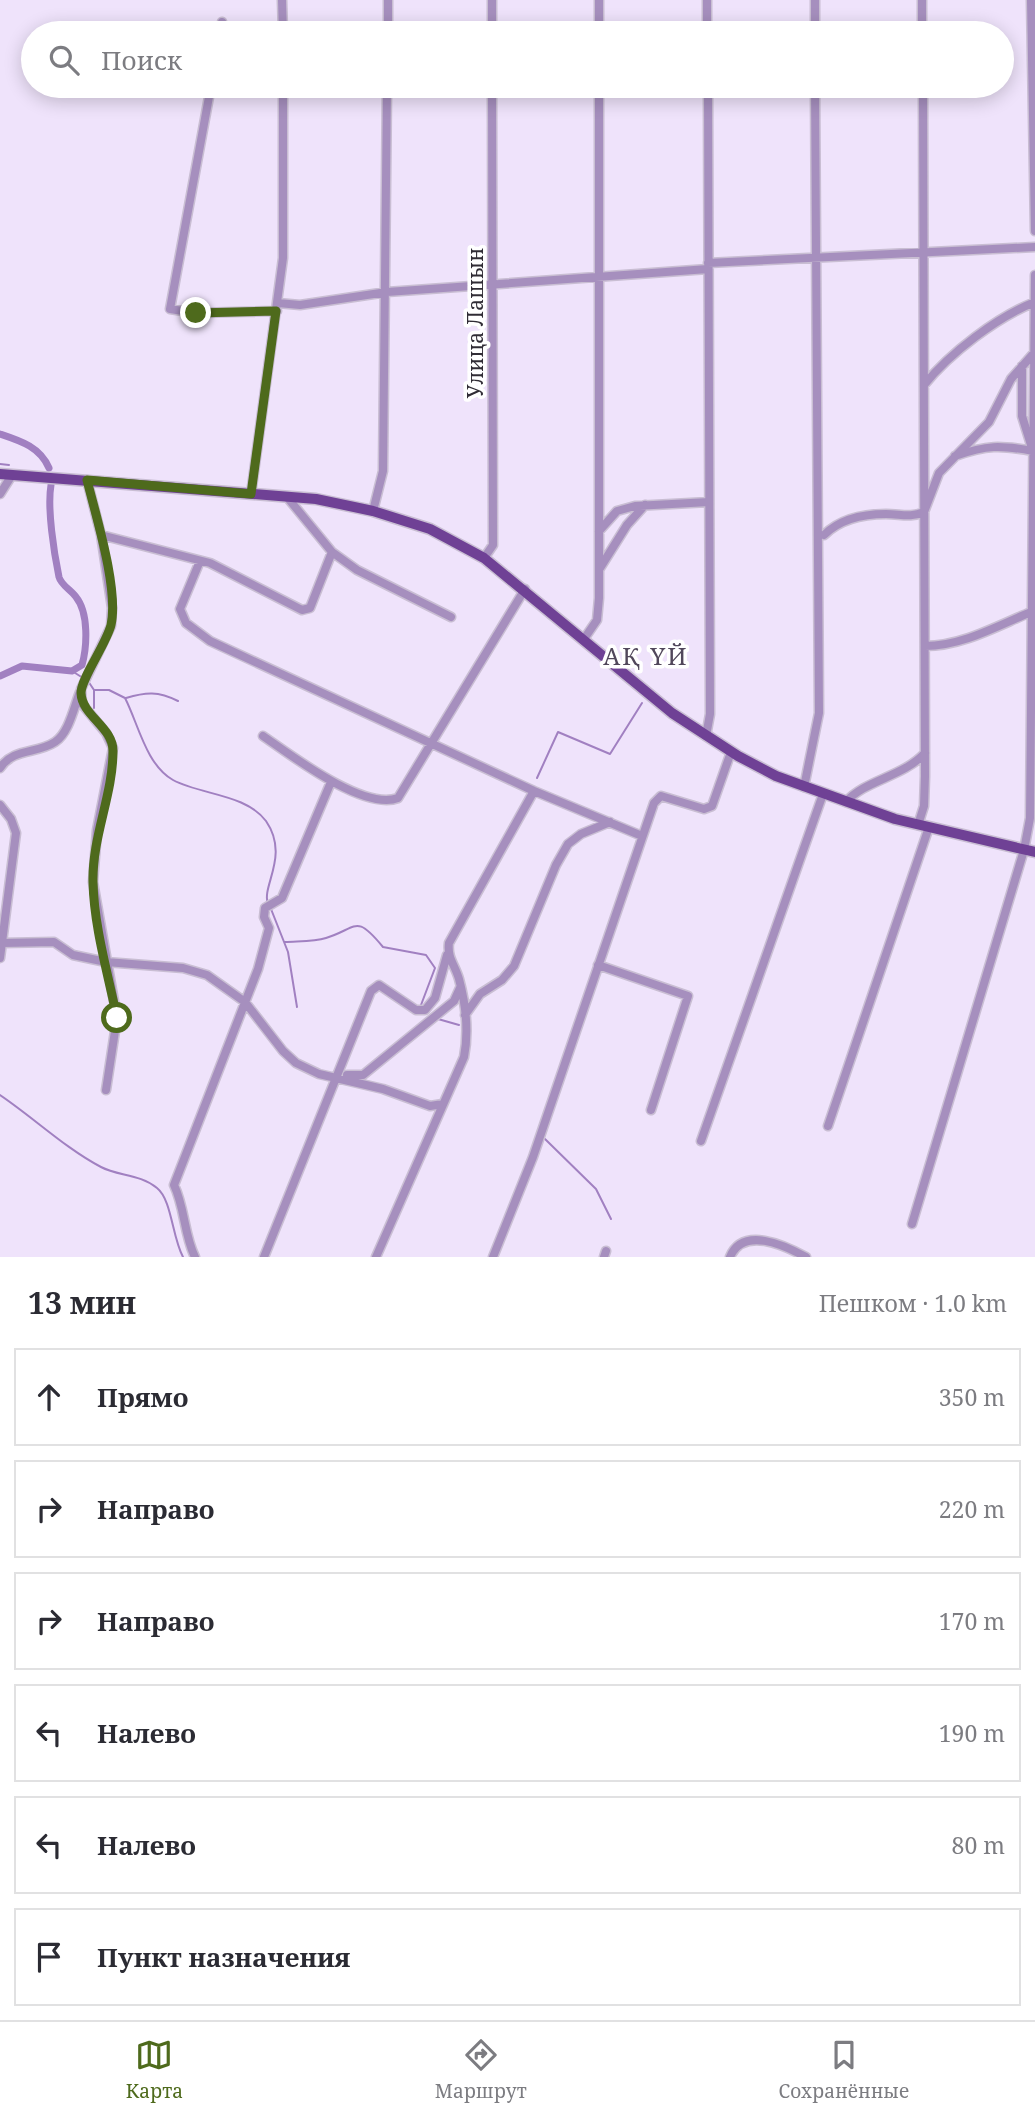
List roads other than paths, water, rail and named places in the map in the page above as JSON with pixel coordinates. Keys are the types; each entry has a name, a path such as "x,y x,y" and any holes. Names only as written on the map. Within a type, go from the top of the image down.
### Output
{"main road":[{"path":"0,474 287,497 373,510 430,529 484,558 672,713 730,752 804,787 846,802 918,825 1035,852"}],"street":[{"path":"282,0 283,21"},
{"path":"387,21 388,0"},
{"path":"492,0 492,21"},
{"path":"599,0 599,21"},
{"path":"707,0 708,21"},
{"path":"815,0 815,21"},
{"path":"922,0 922,21"},
{"path":"1031,0 1035,231"},
{"path":"209,98 170,309 196,313 300,305 387,292 708,266 1035,247"},
{"path":"251,494 283,258 283,98"},
{"path":"373,510 383,471 387,98"},
{"name":"Улица Лашын","path":"484,558 493,545 492,98"},
{"path":"584,639 597,620 600,569 599,98"},
{"path":"706,736 710,713 708,98"},
{"path":"804,787 819,713 815,98"},
{"path":"918,825 924,806 925,753 922,98"},
{"path":"912,1224 1024,850 1030,818 1035,275"},
{"path":"924,385 940,365 1015,310 1034,302"},
{"path":"824,535 842,522 859,518 887,514 911,517 924,512 939,473 989,422 1011,379 1034,353"},
{"path":"1022,366 1023,416 1033,451"},
{"path":"952,457 982,446 1001,445 1033,451"},
{"path":"924,481 939,473"},
{"path":"0,494 12,475"},
{"path":"0,768 16,754 56,742 64,732 111,626 113,608 101,535 87,480"},
{"path":"287,497 332,552 358,570 451,617"},
{"path":"599,531 617,511 645,505 709,502"},
{"path":"600,569 627,525 645,505"},
{"path":"101,535 200,561 278,595 302,610 310,608 332,552"},
{"path":"200,561 180,609 186,624 210,641 534,791 642,836"},
{"path":"263,736 331,782 387,802 398,798 524,589"},
{"path":"925,646 941,646 964,639 1033,607"},
{"path":"81,689 82,704 106,733 113,748 97,830 93,882 117,1018 106,1090"},
{"path":"494,1257 533,1157 654,803 661,796 704,809 712,806 730,752"},
{"path":"846,802 854,793 913,766 925,753"},
{"path":"195,1257 187,1234 183,1205 174,1185 245,1002 269,928 264,917 265,908 282,898 331,782"},
{"path":"264,1257 371,991 379,985 416,1010 425,1010 435,998 449,943 534,791"},
{"path":"701,1140 823,794"},
{"path":"0,805 11,819 16,833 0,958"},
{"path":"465,1015 480,994 502,980 514,965 556,865 568,844 581,834 610,822"},
{"path":"828,1126 929,827"},
{"path":"2,943 54,942 73,955 106,962 183,968 207,975 245,1002 283,1051 296,1063 319,1074 337,1076 363,1075 454,1000 461,987"},
{"path":"376,1257 464,1057 468,1035 461,987 447,955"},
{"path":"598,965 688,996 652,1110"},
{"path":"337,1076 430,1105 443,1104"},
{"path":"730,1257 733,1249 745,1240 763,1240 806,1257"}],"waterway":[{"path":"0,434 35,450 49,468"},
{"path":"0,464 9,465"},
{"path":"0,676 22,666 72,671 82,665 86,640 85,621 80,604 59,577 50,518 51,485"},
{"path":"72,671 83,678"},
{"path":"88,681 94,690 94,708"},
{"path":"94,690 109,690 125,698 149,754 173,780 247,805 266,821 273,834 275,846 268,904"},
{"path":"126,698 152,693 178,701"},
{"path":"537,778 558,732 610,754 642,703"},
{"path":"271,909 288,952 297,1007"},
{"path":"285,942 321,939 356,926 367,930 383,947 426,955 435,968 421,1005"},
{"path":"438,1019 459,1025"},
{"path":"0,1095 88,1159 108,1170 143,1180 157,1188 166,1201 183,1257"},
{"path":"545,1139 596,1189 611,1219"}],"district":[{"name":"АҚ ҮЙ","path":"646,655"}]}
